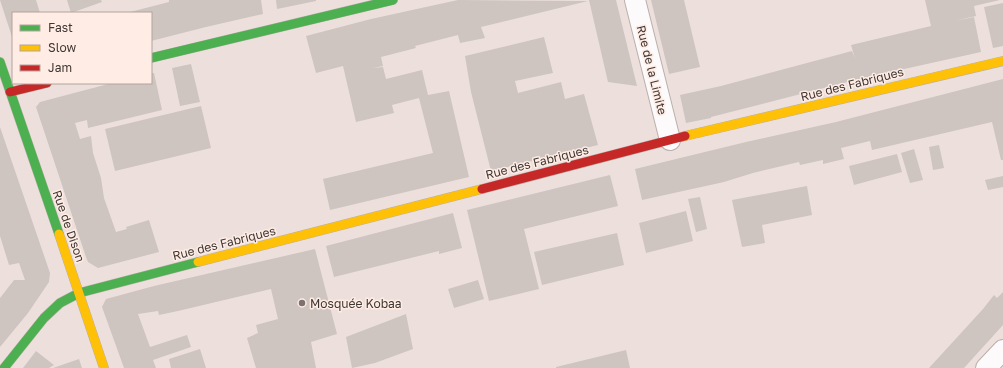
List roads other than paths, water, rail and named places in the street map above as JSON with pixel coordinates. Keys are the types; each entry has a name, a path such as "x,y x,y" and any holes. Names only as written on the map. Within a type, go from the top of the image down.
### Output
{"street":[{"path":"152,58 393,0"},
{"name":"Rue de la Limite","path":"634,0 670,140"},
{"name":"Rue des Fabriques","path":"4,368 44,318 60,303 79,293 670,140 1003,60"},
{"name":"Rue de Dison","path":"0,62 104,368"},
{"path":"10,92 43,84"},
{"path":"986,368 1003,350"}],"place":[{"name":"Mosquée Kobaa","path":"302,303"}]}
